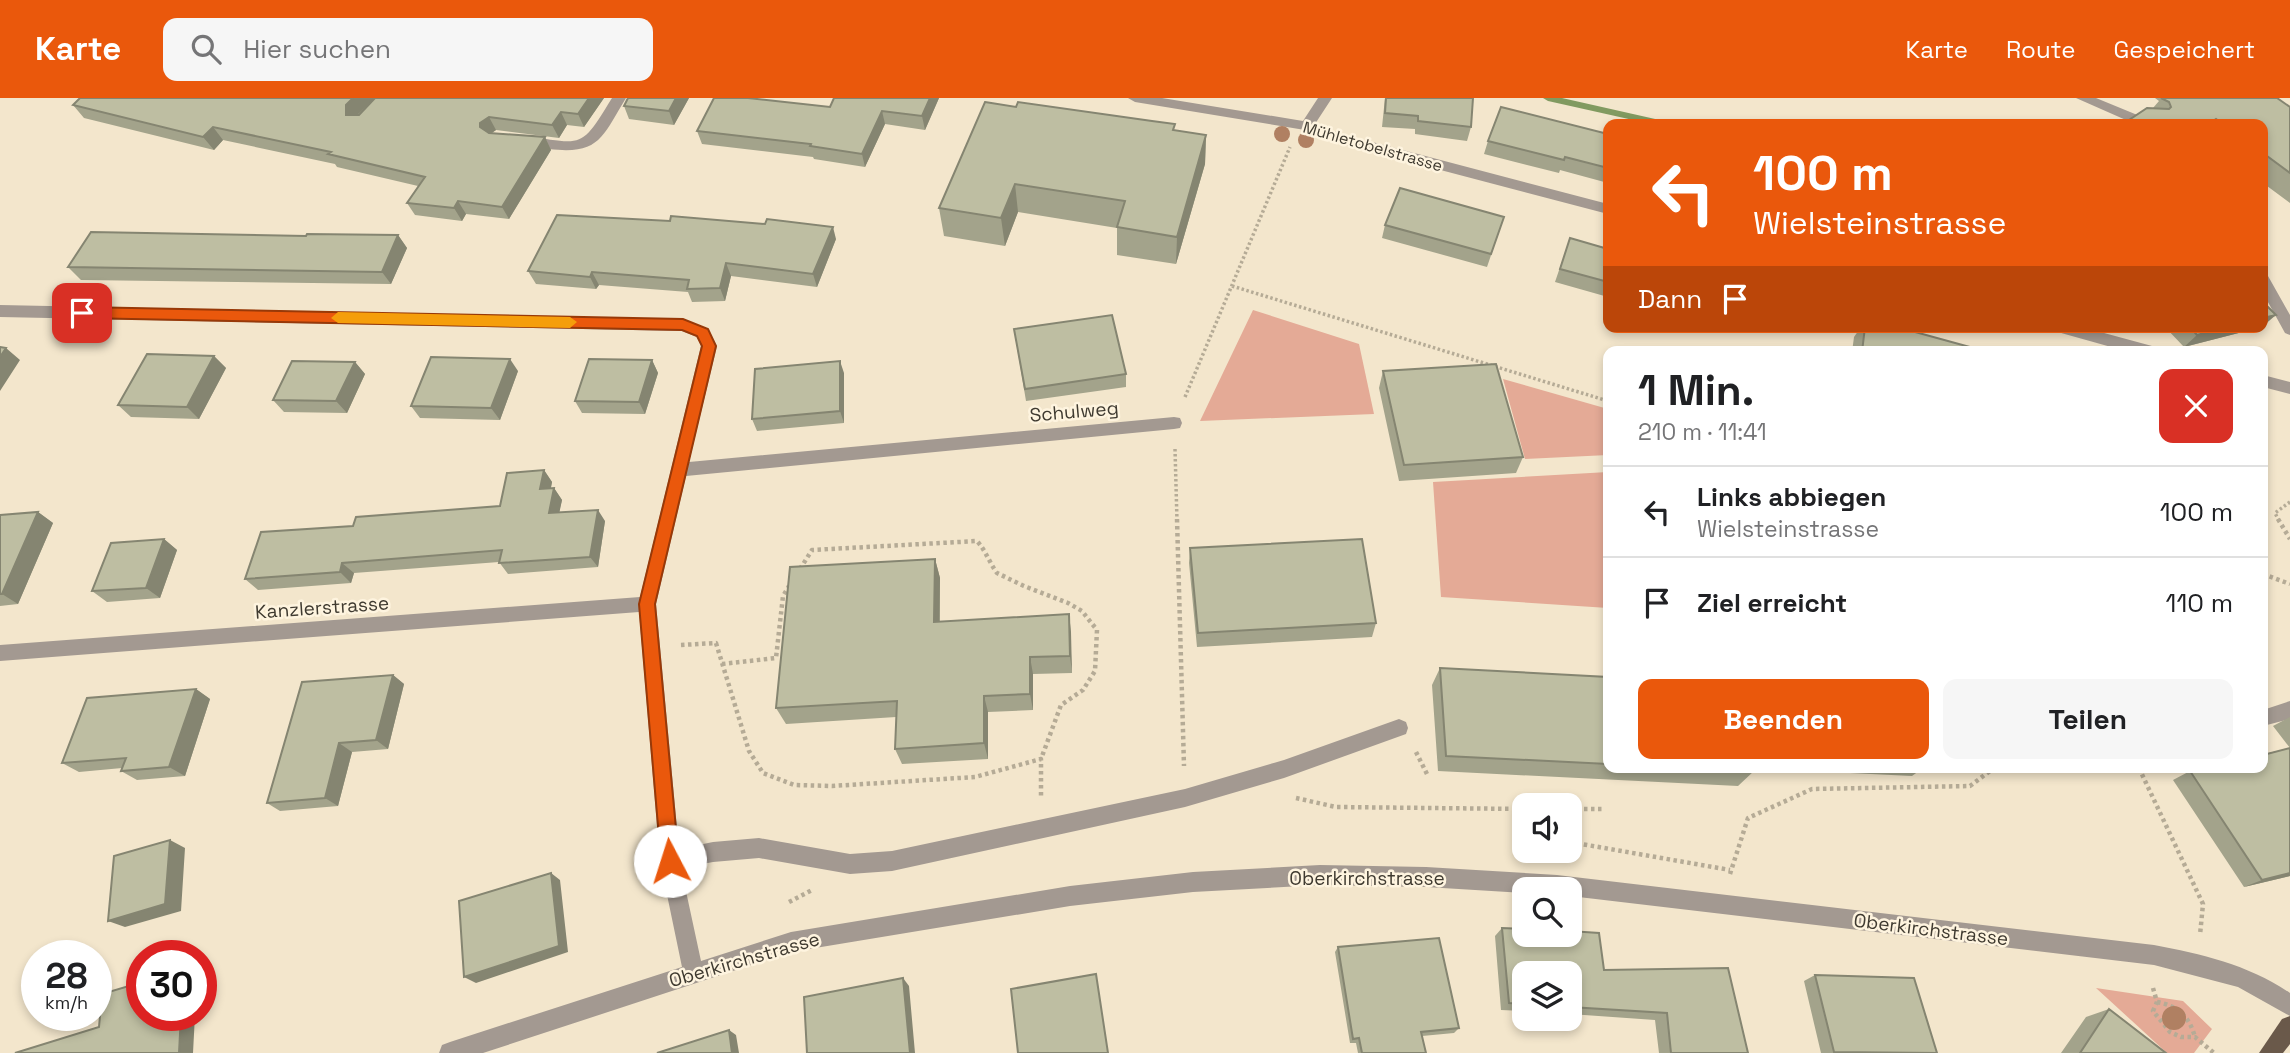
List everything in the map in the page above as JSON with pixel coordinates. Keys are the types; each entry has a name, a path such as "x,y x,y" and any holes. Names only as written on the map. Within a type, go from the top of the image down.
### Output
{"main road":[{"path":"2270,1053 2290,1027"}],"street":[{"path":"509,140 573,147 594,139 619,98"},
{"name":"Mühletobelstrasse","path":"1135,98 1307,126 1338,138 1603,208"},
{"path":"1307,126 1325,98"},
{"path":"2083,98 2135,119"},
{"path":"2268,288 2290,329"},
{"path":"0,311 683,325 703,332 709,346 647,604 670,861 693,972"},
{"path":"2268,314 2290,334"},
{"path":"2081,333 2130,346"},
{"path":"2268,382 2290,388"},
{"name":"Schulweg","path":"678,470 1174,423"},
{"name":"Kanzlerstrasse","path":"0,653 647,604"},
{"path":"2268,717 2290,710"},
{"path":"670,861 713,852 759,848 850,864 892,861 1185,798 1284,769 1399,727"},
{"name":"Oberkirchstrasse","path":"450,1053 792,942 1070,895 1192,882 1307,876 1426,877 1557,886 2154,955 2238,975 2270,990 2290,1005"}],"path":[{"path":"1185,798 1174,423 1291,145"},
{"path":"1232,286 1603,399"},
{"path":"2290,502 2275,513 2290,539"},
{"path":"797,573 812,550 977,541 986,551 986,561 991,569 1013,582 1041,591 1079,609 1097,630 1095,671 1083,690 1060,705 1041,759 1041,785"},
{"path":"2268,576 2290,584"},
{"path":"722,664 776,658 783,596 790,585"},
{"path":"670,646 716,643 748,751 764,773 794,785 832,786 975,777 1041,759"},
{"path":"1420,759 1428,776"},
{"path":"1284,769 1288,796 1336,807 1512,809"},
{"path":"1732,887 1730,870 1748,818 1812,789 1970,786 1987,773"},
{"path":"2141,773 2203,904 2200,934"},
{"path":"1582,809 1605,809"},
{"path":"1582,844 1730,870"},
{"path":"2152,986 2157,1002 2153,1011 2169,1033 2184,1039 2195,1037"},
{"path":"2157,1002 2172,1004 2184,1012 2192,1024 2195,1037 2214,1053"}],"shaded area":[{"path":"1253,310 1359,344 1374,414 1200,421"},
{"path":"1503,379 1603,408 1603,455 1525,459"},
{"path":"1603,472 1603,608 1441,597 1433,482"},
{"path":"2096,988 2183,1001 2212,1029 2194,1053 2167,1053"}],"building":[{"path":"80,98 353,98 346,105 346,115 359,115 375,98 589,98 578,114 561,112 552,125 489,117 480,123 480,127 489,133 545,137 502,207 458,201 454,208 407,203 425,177 328,154 331,152 213,127 203,137 73,105"},
{"path":"628,98 676,98 669,111 624,106"},
{"path":"714,98 748,98 830,107 834,98 930,98 922,116 882,111 862,154 810,146 811,144 697,131"},
{"path":"1386,98 1473,98 1471,127 1418,121 1418,116 1385,113"},
{"path":"2161,98 2277,98 2290,107 2290,173 2268,157 2268,119 2130,119 2147,108 2169,109 2169,102"},
{"path":"985,102 1016,107 1018,102 1175,124 1173,130 1206,135 1177,237 1117,227 1125,201 1015,184 1001,218 939,208"},
{"path":"1501,107 1603,133 1603,167 1565,157 1564,160 1488,141"},
{"path":"1400,188 1504,217 1491,254 1385,225"},
{"path":"557,215 670,221 671,216 765,224 767,219 833,227 813,274 726,263 720,288 687,289 689,280 592,272 590,277 528,271"},
{"path":"91,232 398,235 382,272 68,267"},
{"path":"1570,238 1603,248 1603,281 1560,269"},
{"path":"2268,307 2276,315 2268,317"},
{"path":"1112,315 1126,374 1025,389 1014,329"},
{"path":"1864,333 1919,333 1966,346 1863,346"},
{"path":"147,354 214,356 187,407 118,405"},
{"path":"431,357 510,359 491,408 411,406"},
{"path":"589,359 652,360 639,402 575,401"},
{"path":"292,361 355,362 336,401 273,400"},
{"path":"840,361 840,411 752,419 755,369"},
{"path":"1496,364 1523,457 1404,465 1383,371"},
{"path":"544,470 540,489 554,488 549,513 598,510 590,557 499,563 502,550 342,563 340,572 245,579 261,532 353,526 356,517 500,506 507,473"},
{"path":"38,512 2,594 0,594 0,515"},
{"path":"164,539 146,588 92,591 111,543"},
{"path":"1362,539 1376,623 1198,633 1190,548"},
{"path":"935,559 934,622 1069,614 1070,656 1030,657 1030,694 984,696 984,743 895,749 897,701 776,708 790,567"},
{"path":"1440,668 1603,677 1603,764 1446,756"},
{"path":"393,675 376,740 339,743 325,798 267,803 302,682"},
{"path":"196,689 169,767 121,771 126,758 62,763 87,698"},
{"path":"2290,748 2290,873 2262,880 2191,773 2268,773 2268,754"},
{"path":"170,840 165,904 108,921 114,856"},
{"path":"551,873 559,946 464,977 459,901"},
{"path":"1502,928 1512,928 1512,947 1582,947 1582,932 1599,933 1604,970 1728,968 1748,1053 1671,1053 1667,1013 1582,1008 1582,961 1512,961 1512,1003 1509,1003"},
{"path":"1439,938 1459,1028 1421,1032 1426,1053 1362,1053 1359,1038 1353,1039 1338,947"},
{"path":"1096,974 1108,1053 1018,1053 1011,989"},
{"path":"1815,975 1914,978 1937,1053 1834,1052"},
{"path":"903,978 910,1053 807,1053 804,997"},
{"path":"126,987 126,1031 180,1031 179,1053 15,1053 86,1031 112,1031 112,991"},
{"path":"2109,1009 2166,1053 2080,1053"},
{"path":"729,1030 732,1053 657,1053"}],"waterway":[{"path":"1548,98 1642,119"}],"slow traffic":[{"path":"338,318 570,322"}],"route":[{"path":"82,313 683,325 703,332 709,346 647,604 670,861"}]}
